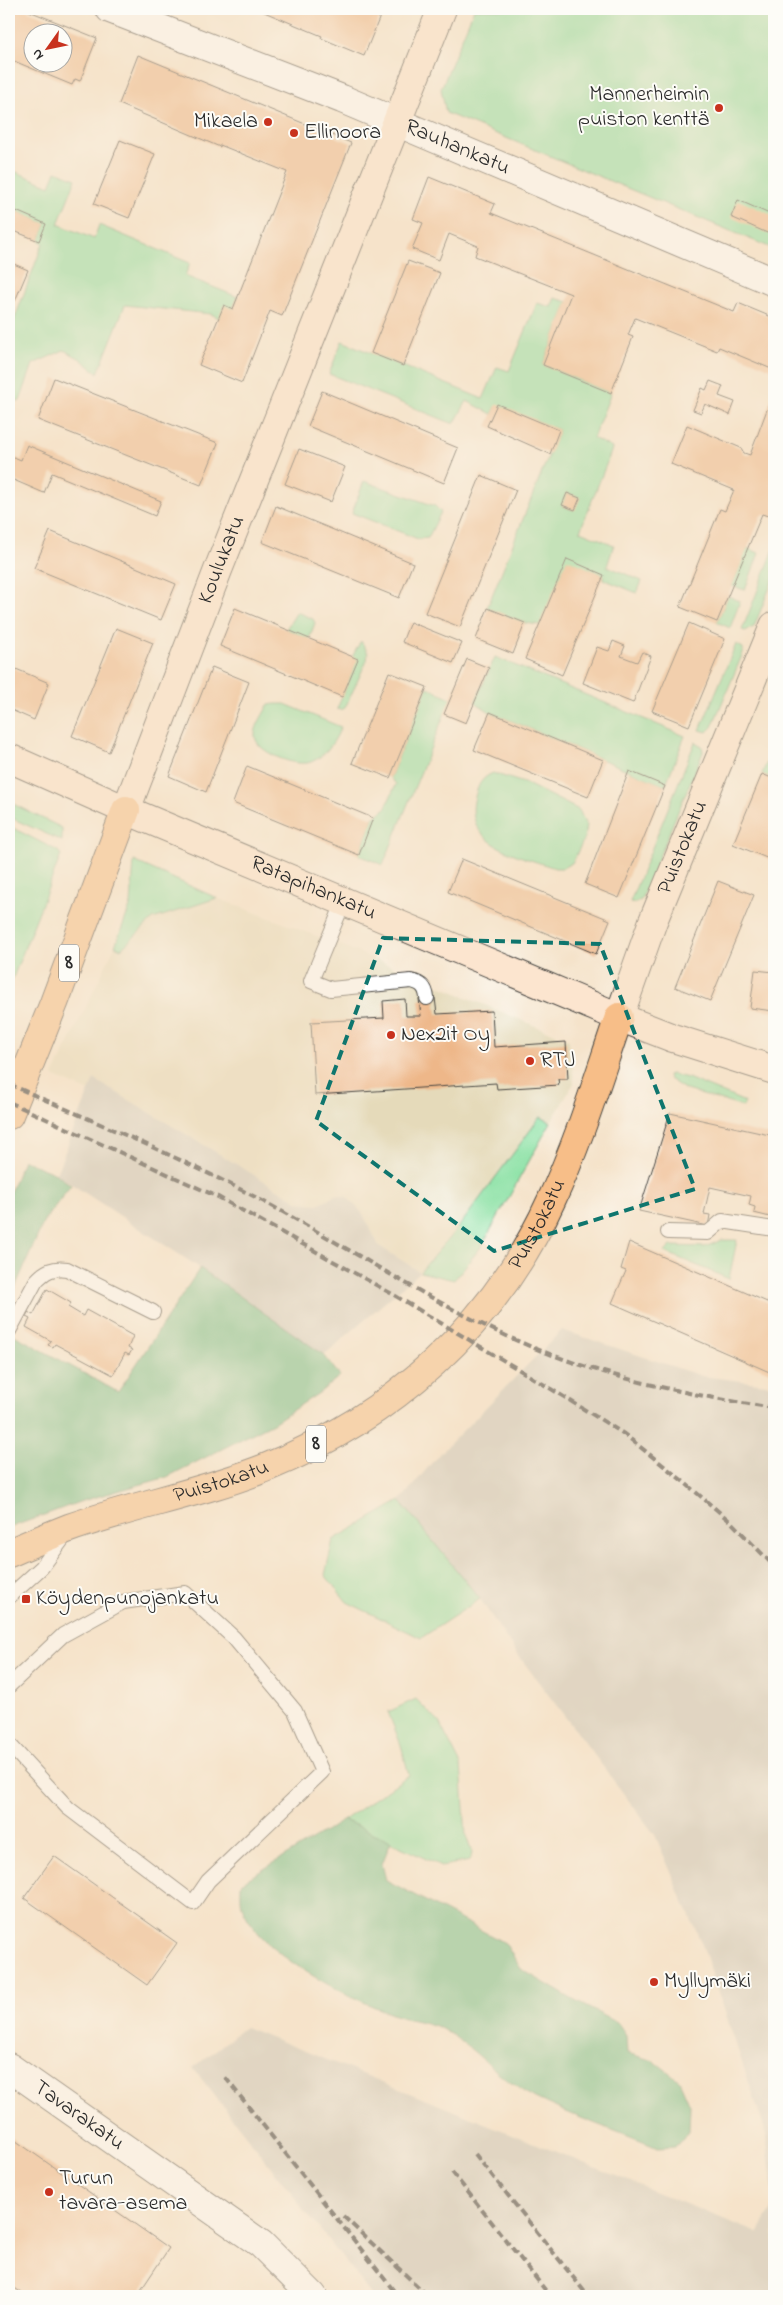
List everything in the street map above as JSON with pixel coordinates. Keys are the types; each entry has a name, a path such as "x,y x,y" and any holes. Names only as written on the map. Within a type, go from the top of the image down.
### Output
{"highway":[{"name":"Koulukatu","path":"9,1116 54,1003 126,810"},
{"name":"Puistokatu","path":"9,1552 71,1528 227,1482 265,1468 339,1433 380,1407 423,1374 467,1329 508,1275 551,1202 570,1156 619,1017"}],"main road":[{"name":"Koulukatu","path":"126,810 221,562 442,9"},
{"name":"Puistokatu","path":"619,1017 653,921 774,626"},
{"name":"Ratapihankatu","path":"9,758 126,810 619,1017 673,1038 774,1070"}],"street":[{"name":"Rauhankatu","path":"110,9 397,122 774,282"},
{"name":"Tavarakatu","path":"9,2067 261,2244 313,2296"}],"lane":[{"path":"344,901 311,981 331,989 411,980 418,982 425,988 428,998"},
{"path":"668,1232 708,1233 722,1221 774,1229"},
{"path":"9,1331 36,1281 42,1274 58,1268 67,1269 153,1312"},
{"path":"9,1597 42,1568 71,1528"},
{"path":"9,1686 63,1635 123,1602 185,1593 234,1638 295,1711 322,1772 208,1881 193,1903 68,1808 9,1744"}],"highlighted area":[{"path":"383,938 600,944 695,1189 494,1251 316,1121"}],"shaded area":[{"path":"217,898 348,948 569,1040 574,1083 551,1122 540,1117 461,1224 420,1272 379,1246 363,1214 336,1195 319,1204 299,1202 94,1079 90,1092 53,1076 115,946 122,949 153,919"},
{"path":"94,1079 299,1202 318,1204 336,1195 347,1197 363,1214 379,1246 420,1272 324,1355 200,1268 56,1174"},
{"path":"562,1330 702,1376 774,1385 774,2203 766,2133 703,1947 655,1835 512,1647 480,1599 400,1501 435,1459"},
{"path":"245,2027 758,2233 774,2206 774,2296 372,2296 193,2068"}],"green space":[{"path":"474,9 774,9 774,249 446,113 441,89"},
{"path":"9,169 50,186 56,171 76,179 58,224 94,239 99,225 190,263 185,276 238,297 233,309 219,318 211,314 125,305 98,373 79,358 64,350 33,364 20,401 9,400 9,334 43,243 39,241 46,224 14,210 9,222"},
{"path":"555,298 568,302 543,365 611,393 593,438 612,448 580,531 614,545 607,566 642,581 637,593 603,579 604,575 567,560 540,625 525,623 487,608 559,430 497,405 492,414 467,401 454,424 329,374 342,341 483,399 497,367 509,371 537,303 551,307","holes":["567,493 580,498 574,510 562,506"]},
{"path":"364,481 435,506 441,512 428,538 418,539 352,513"},
{"path":"747,548 759,553 745,590 732,586"},
{"path":"774,549 774,577 754,627 745,631 742,630"},
{"path":"728,596 740,601 730,628 717,622"},
{"path":"297,612 313,619 315,623 309,639 286,629"},
{"path":"361,641 368,653 367,660 345,708 337,709 357,660 352,657"},
{"path":"736,644 743,648 743,653 712,727 707,732 700,730"},
{"path":"495,657 685,736 665,786 490,712 475,702"},
{"path":"427,687 451,698 383,865 359,855 373,818 385,809 396,784 390,778"},
{"path":"285,704 341,727 336,738 321,756 311,762 296,763 287,761 268,752 256,741 255,734 260,719 268,705"},
{"path":"695,742 702,746 703,752 641,900 635,903 630,902"},
{"path":"774,745 774,779 762,774"},
{"path":"493,773 527,784 579,810 586,825 584,839 572,863 562,868 555,868 526,859 497,846 477,827 473,813 477,789 486,777"},
{"path":"9,802 62,828 62,841 9,817"},
{"path":"9,826 58,851 61,855 9,988"},
{"path":"134,861 217,898 153,919 121,949 115,946 131,904"},
{"path":"668,1075 688,1078 745,1102 743,1107 686,1090 669,1079"},
{"path":"540,1117 551,1122 481,1247 454,1280 420,1272 461,1224"},
{"path":"23,1160 56,1174 71,1185 44,1221 9,1302 9,1195"},
{"path":"722,1240 737,1240 729,1279 665,1252 671,1246 705,1247"},
{"path":"200,1268 324,1355 340,1376 319,1393 273,1423 167,1477 82,1501 9,1528 9,1332 118,1392"},
{"path":"400,1501 480,1599 421,1638 347,1602 325,1575 333,1540"},
{"path":"416,1699 439,1722 461,1765 466,1836 472,1853 470,1861 441,1866 344,1820 409,1775 401,1745 388,1712"},
{"path":"344,1820 391,1841 382,1864 386,1880 505,1943 521,1969 575,2001 618,2023 626,2036 627,2053 654,2061 679,2080 690,2105 689,2131 675,2147 658,2148 580,2118 535,2098 510,2082 453,2035 440,2028 392,2014 352,1997 308,1973 268,1943 253,1927 243,1909 241,1883"}],"building":[{"path":"9,9 24,9 57,22 22,22 22,64 9,59"},
{"path":"257,9 383,9 364,56"},
{"path":"72,28 97,38 80,81 75,79 72,85 40,72 72,72"},
{"path":"138,55 351,143 282,316 270,311 242,383 199,365 224,305 233,309 287,172 220,145 220,147 119,104"},
{"path":"120,140 155,154 129,218 94,204"},
{"path":"429,177 495,204 491,213 734,312 738,303 774,318 774,370 719,347 717,351 635,318 628,335 633,337 611,393 543,365 571,294 475,256 478,246 449,234 439,260 412,249 423,223 413,219"},
{"path":"738,200 774,216 774,236 731,217"},
{"path":"14,210 46,224 39,241 9,229 9,222"},
{"path":"408,261 440,273 403,366 371,353"},
{"path":"9,262 28,270 15,301 9,298"},
{"path":"54,378 218,443 201,485 38,420"},
{"path":"710,381 723,386 719,396 735,402 730,415 705,404 701,413 693,410 702,388 706,390"},
{"path":"322,391 458,448 444,483 308,426"},
{"path":"774,391 774,518 762,514 717,622 680,607 720,509 725,511 734,490 671,464 687,425 741,448 744,453 750,455"},
{"path":"497,404 559,430 550,454 487,426"},
{"path":"27,445 161,501 155,516 52,473 44,493 9,478 9,455 21,460"},
{"path":"299,449 345,467 331,502 285,484"},
{"path":"481,475 516,490 460,627 425,613"},
{"path":"567,493 580,498 575,510 562,505"},
{"path":"276,506 413,563 399,598 262,542"},
{"path":"50,531 176,584 161,620 34,568"},
{"path":"567,559 604,575 562,675 525,659"},
{"path":"235,608 358,659 342,697 220,646"},
{"path":"488,608 525,623 513,654 476,639"},
{"path":"410,622 462,643 453,663 402,642"},
{"path":"689,623 725,639 689,726 652,711"},
{"path":"116,628 153,643 109,752 72,736"},
{"path":"613,641 625,646 621,656 637,662 642,652 651,656 633,703 583,683 597,647 609,651"},
{"path":"467,659 489,668 466,723 444,714"},
{"path":"9,666 49,683 34,720 9,709"},
{"path":"212,667 249,682 206,792 169,776"},
{"path":"389,672 427,687 390,778 352,763"},
{"path":"490,712 603,760 588,797 474,750"},
{"path":"247,766 373,818 359,855 233,803"},
{"path":"629,771 665,786 619,898 585,884"},
{"path":"762,774 774,779 774,845 769,859 733,844"},
{"path":"462,859 610,920 596,954 448,892"},
{"path":"718,881 754,895 710,1001 675,987"},
{"path":"755,970 774,972 774,1011 750,1008"},
{"path":"435,998 437,1014 492,1011 494,1047 566,1042 568,1079 558,1079 559,1085 497,1089 496,1083 315,1095 311,1022 384,1018 383,1001 405,999 406,1016 421,1016 419,999"},
{"path":"670,1113 774,1136 774,1218 754,1213 755,1207 749,1205 751,1196 710,1187 704,1214 710,1215 708,1226 639,1211"},
{"path":"629,1242 774,1305 774,1374 612,1303 626,1271 621,1269"},
{"path":"47,1289 71,1303 68,1307 83,1316 86,1310 133,1336 128,1348 132,1350 129,1355 125,1353 113,1375 55,1344 53,1347 48,1345 51,1341 26,1327 30,1319 26,1317 28,1312 33,1315"},
{"path":"54,1856 177,1943 147,1985 24,1898"},
{"name":"Turun tavara-asema","path":"9,2136 169,2248 137,2296 26,2296 9,2284"}],"railway":[{"path":"9,1084 142,1142 240,1189 450,1308 511,1338 575,1363 640,1382 673,1390 774,1408"},
{"path":"9,1102 218,1197 394,1295 543,1384 624,1434 732,1523 774,1566"},
{"path":"225,2077 398,2296"},
{"path":"475,2154 588,2296"},
{"path":"452,2172 550,2296"},
{"path":"343,2216 428,2296"}],"place":[{"name":"Mannerheimin puiston kenttä","path":"719,108"},
{"name":"Mikaela","path":"268,122"},
{"name":"Ellinoora","path":"294,133"},
{"name":"Nex2it Oy","path":"391,1035"},
{"name":"RTJ","path":"530,1061"},
{"name":"Köydenpunojankatu","path":"26,1599"},
{"name":"Myllymäki","path":"654,1982"},
{"name":"Turun tavara-asema","path":"49,2192"}]}
